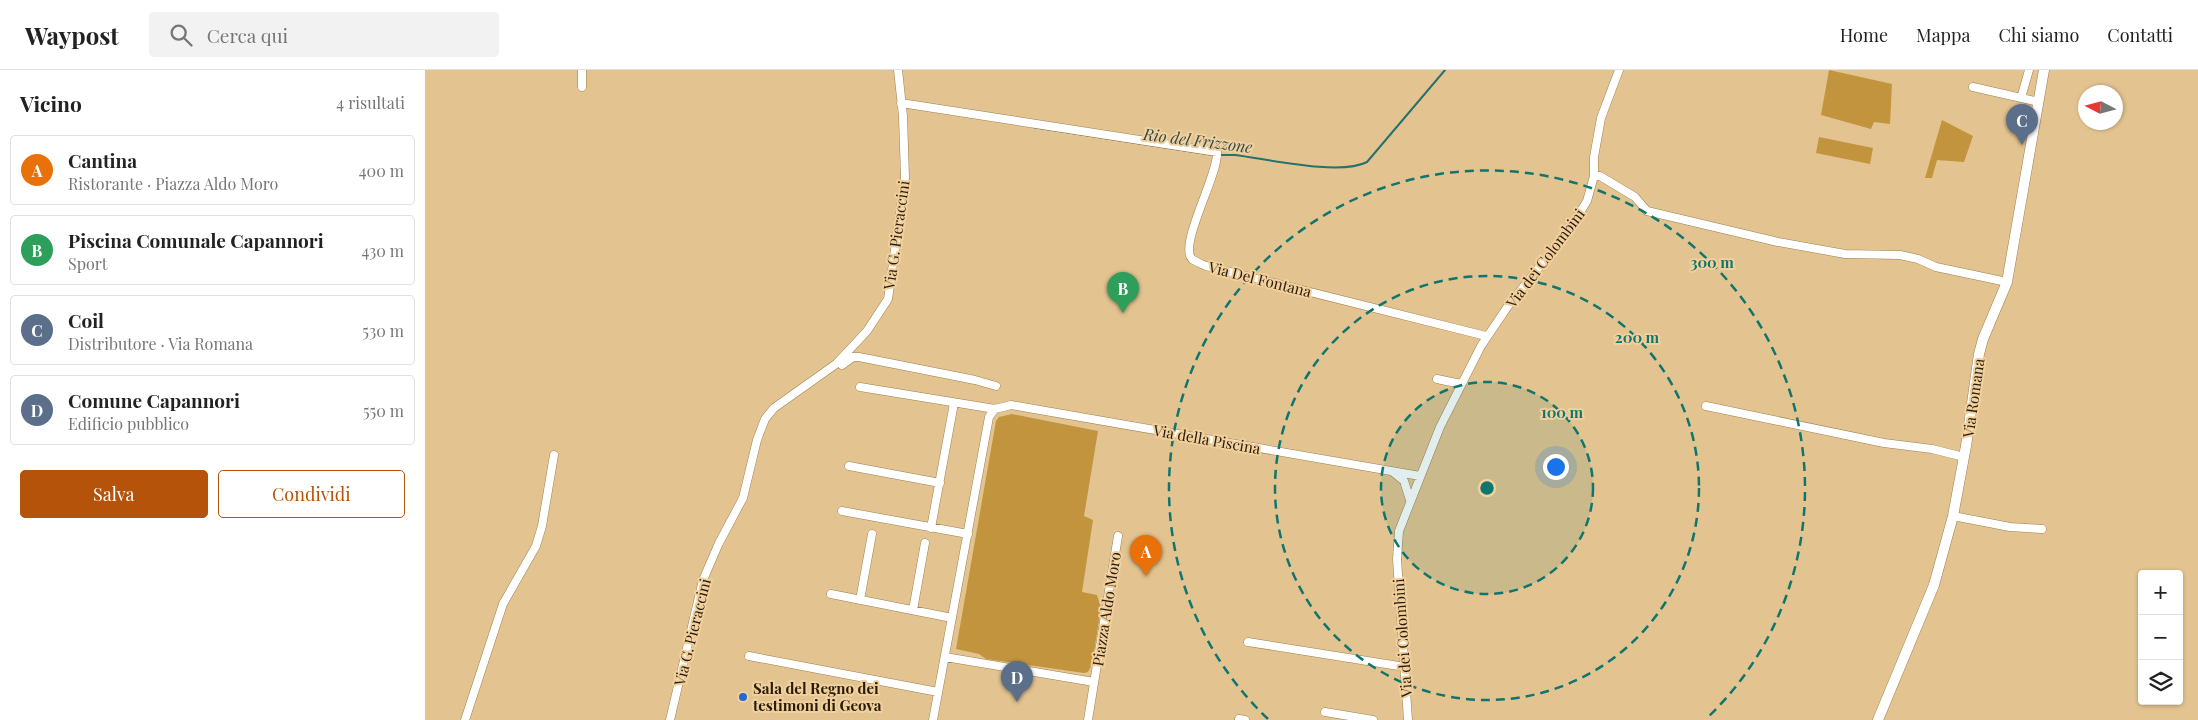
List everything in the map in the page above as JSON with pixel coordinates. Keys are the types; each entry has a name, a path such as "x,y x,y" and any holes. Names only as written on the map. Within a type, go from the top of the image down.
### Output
{"street":[{"path":"581,70 581,87"},
{"name":"Via G. Pieraccini","path":"670,720 703,580 719,543 743,498 757,440 765,419 774,408 839,361 867,331 888,299 905,178 898,70"},
{"name":"Via dei Colombini","path":"1408,720 1397,546 1399,531 1420,476 1461,384 1487,336 1582,212 1589,196 1594,176 1594,156 1601,118 1619,70"},
{"path":"2021,98 2029,70"},
{"name":"Via Romana","path":"1878,720 1934,585 1953,516 1983,339 2007,282 2045,70"},
{"path":"1973,87 2039,102"},
{"name":"Via Del Fontana","path":"901,103 1218,156 1190,242 1189,252 1193,259 1206,266 1487,336"},
{"path":"1594,176 1599,176 1635,197 1647,211 1778,242 1845,254 1900,255 1918,259 1936,267 2007,282"},
{"path":"839,361 843,365 853,357 859,357 975,380 996,386"},
{"path":"1437,379 1461,384"},
{"name":"Via della Piscina","path":"860,387 995,409 1011,405 1420,476"},
{"path":"931,528 954,403"},
{"path":"1707,406 1879,442 1932,449 1964,457"},
{"path":"933,720 989,417 995,409"},
{"path":"465,720 503,604 536,546 542,526 554,455"},
{"path":"849,466 940,483"},
{"path":"1385,469 1396,474 1404,481 1411,500"},
{"path":"842,511 968,534"},
{"path":"1953,516 2010,527 2042,529"},
{"path":"860,600 873,534"},
{"name":"Piazza Aldo Moro","path":"1088,720 1118,536"},
{"path":"913,610 925,543"},
{"path":"831,594 952,618"},
{"path":"1248,642 1405,667"},
{"path":"749,656 938,692"},
{"name":"Piazza Aldo Moro","path":"945,656 1094,682"},
{"path":"1325,712 1373,720"}],"shaded area":[{"path":"1829,70 1892,84 1890,124 1874,122 1871,129 1821,115"},
{"path":"1942,120 1973,136 1964,162 1937,160 1932,178 1925,178"},
{"path":"1819,137 1873,148 1870,164 1816,153"},
{"path":"1012,414 1098,431 1084,516 1093,520 1082,592 1097,595 1101,608 1092,664 1088,672 986,659 979,654 956,649 996,421 999,417"}],"waterway":[{"name":"Rio del Frizzone","path":"1219,155 1235,155 1322,167 1355,166 1367,162 1445,70"},
{"name":"Rio del Frizzone","path":"1033,127 1214,155"}],"place":[{"name":"Coil","path":"2022,145"},
{"name":"Piscina Comunale Capannori","path":"1123,313"},
{"name":"Cantina","path":"1146,576"},
{"name":"Sala del Regno dei testimoni di Geova","path":"743,697"},
{"name":"Comune Capannori","path":"1017,702"}]}
